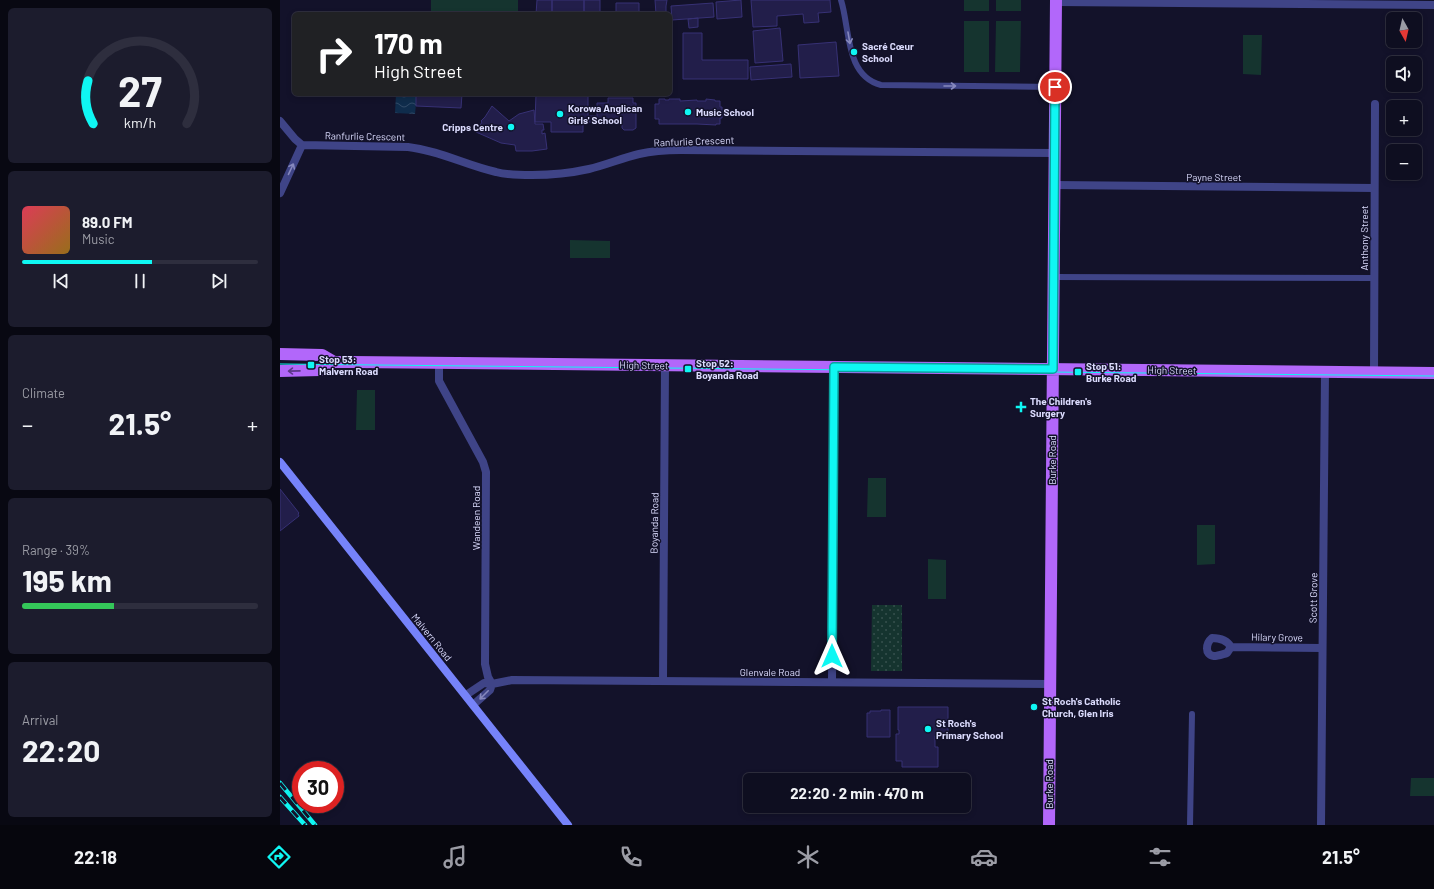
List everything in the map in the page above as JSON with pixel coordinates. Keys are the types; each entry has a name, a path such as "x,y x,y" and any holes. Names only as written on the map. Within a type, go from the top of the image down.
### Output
{"main road":[{"name":"Burke Road","path":"1049,825 1056,1"},
{"name":"High Street","path":"280,354 322,354 334,362"},
{"name":"High Street","path":"280,371 320,370 334,362 1434,373"},
{"name":"Malvern Road","path":"280,462 568,825"}],"street":[{"path":"1056,1 1434,5"},
{"name":"Anthony Street","path":"1374,372 1375,104"},
{"path":"280,121 295,140 302,145 280,193"},
{"name":"Ranfurlie Crescent","path":"302,145 421,148 434,151 480,168 497,172 533,175 573,172 639,154 681,150 1054,153"},
{"name":"Payne Street","path":"1054,185 1374,188"},
{"name":"Wandeen Road","path":"439,363 439,381 483,462 486,472 485,664 488,677 492,684"},
{"name":"Boyanda Road","path":"663,681 665,365"},
{"path":"832,682 834,367"},
{"name":"Scott Grove","path":"1321,825 1325,372"},
{"name":"Hilary Grove","path":"1230,647 1322,648"},
{"name":"Glenvale Road","path":"466,695 484,683 492,684 512,680 1050,684"},
{"path":"473,705 490,690 492,684"}],"lane":[{"path":"841,0 854,60 861,73 875,84 1055,87"},
{"path":"1053,277 1374,278"},
{"path":"1190,825 1192,714"}],"green space":[{"path":"431,0 518,0 518,12 431,12"},
{"path":"964,0 989,0 989,11 964,11"},
{"path":"996,0 1021,0 1021,11 996,11"},
{"path":"964,21 989,21 989,72 964,72"},
{"path":"996,21 1021,21 1020,72 995,72"},
{"path":"1243,35 1262,35 1261,75 1243,74"},
{"path":"570,240 610,241 610,258 570,258"},
{"path":"357,390 375,390 375,430 356,430"},
{"path":"868,478 886,478 886,517 867,517"},
{"path":"1197,525 1215,525 1215,564 1197,565"},
{"path":"928,559 946,560 946,599 928,599"},
{"path":"872,605 902,605 902,671 871,671"},
{"path":"1411,778 1434,778 1434,796 1410,796"}],"water":[{"path":"396,96 417,96 415,114 395,113"}],"building":[{"path":"537,0 552,0 552,12 536,12"},
{"path":"552,0 584,0 584,12 552,12"},
{"path":"584,0 600,0 600,12 584,12"},
{"path":"655,0 667,0 666,12 656,12"},
{"path":"741,0 742,17 717,19 716,2"},
{"path":"751,0 830,0 831,12 818,13 819,22 804,23 803,14 777,16 777,26 753,27"},
{"path":"616,3 639,3 639,12 616,12"},
{"path":"713,3 714,17 672,20 671,6"},
{"path":"698,18 698,27 689,28 688,19"},
{"path":"780,28 783,61 755,63 753,31"},
{"path":"683,33 702,33 702,60 748,60 748,79 683,79"},
{"path":"836,42 839,76 800,78 798,45"},
{"path":"791,64 792,77 751,80 750,67"},
{"path":"416,96 462,96 461,108 416,106"},
{"path":"536,96 588,96 588,116 596,116 596,122 583,122 583,132 551,132 551,122 535,122"},
{"path":"608,98 633,98 633,103 636,103 636,128 633,130 624,130 622,128 622,120 597,119 597,103 608,103"},
{"name":"Music School","path":"659,99 706,101 706,99 720,101 720,107 722,107 722,118 720,118 720,124 659,124 659,119 655,119 655,104 659,104"},
{"name":"Cripps Centre","path":"492,106 509,121 519,114 534,110 535,124 543,124 544,130 542,130 542,134 545,133 547,149 516,151 515,145 501,143 476,132 482,122 481,121"},
{"path":"280,489 299,513 299,516 280,531"},
{"path":"898,707 948,707 948,736 935,736 935,747 938,747 938,767 902,767 902,761 896,761 896,734 899,734"},
{"path":"890,710 890,737 867,737 867,713 870,713 870,711"}],"tram line":[{"path":"280,364 1434,376"}],"railway":[{"path":"280,783 315,825"},
{"path":"280,797 305,825"}],"place":[{"name":"Sacré Cœur School","path":"854,52"},
{"name":"Music School","path":"688,112"},
{"name":"Korowa Anglican Girls' School","path":"560,114"},
{"name":"Cripps Centre","path":"511,127"},
{"name":"Stop 53: Malvern Road","path":"311,365"},
{"name":"Stop 52: Boyanda Road","path":"688,369"},
{"name":"Stop 51: Burke Road","path":"1078,372"},
{"name":"The Children's Surgery","path":"1021,407"},
{"name":"St Roch's Catholic Church, Glen Iris","path":"1034,707"},
{"name":"St Roch's Primary School","path":"928,729"}],"route":[{"path":"832,656 834,367 1053,369 1055,87"}]}
